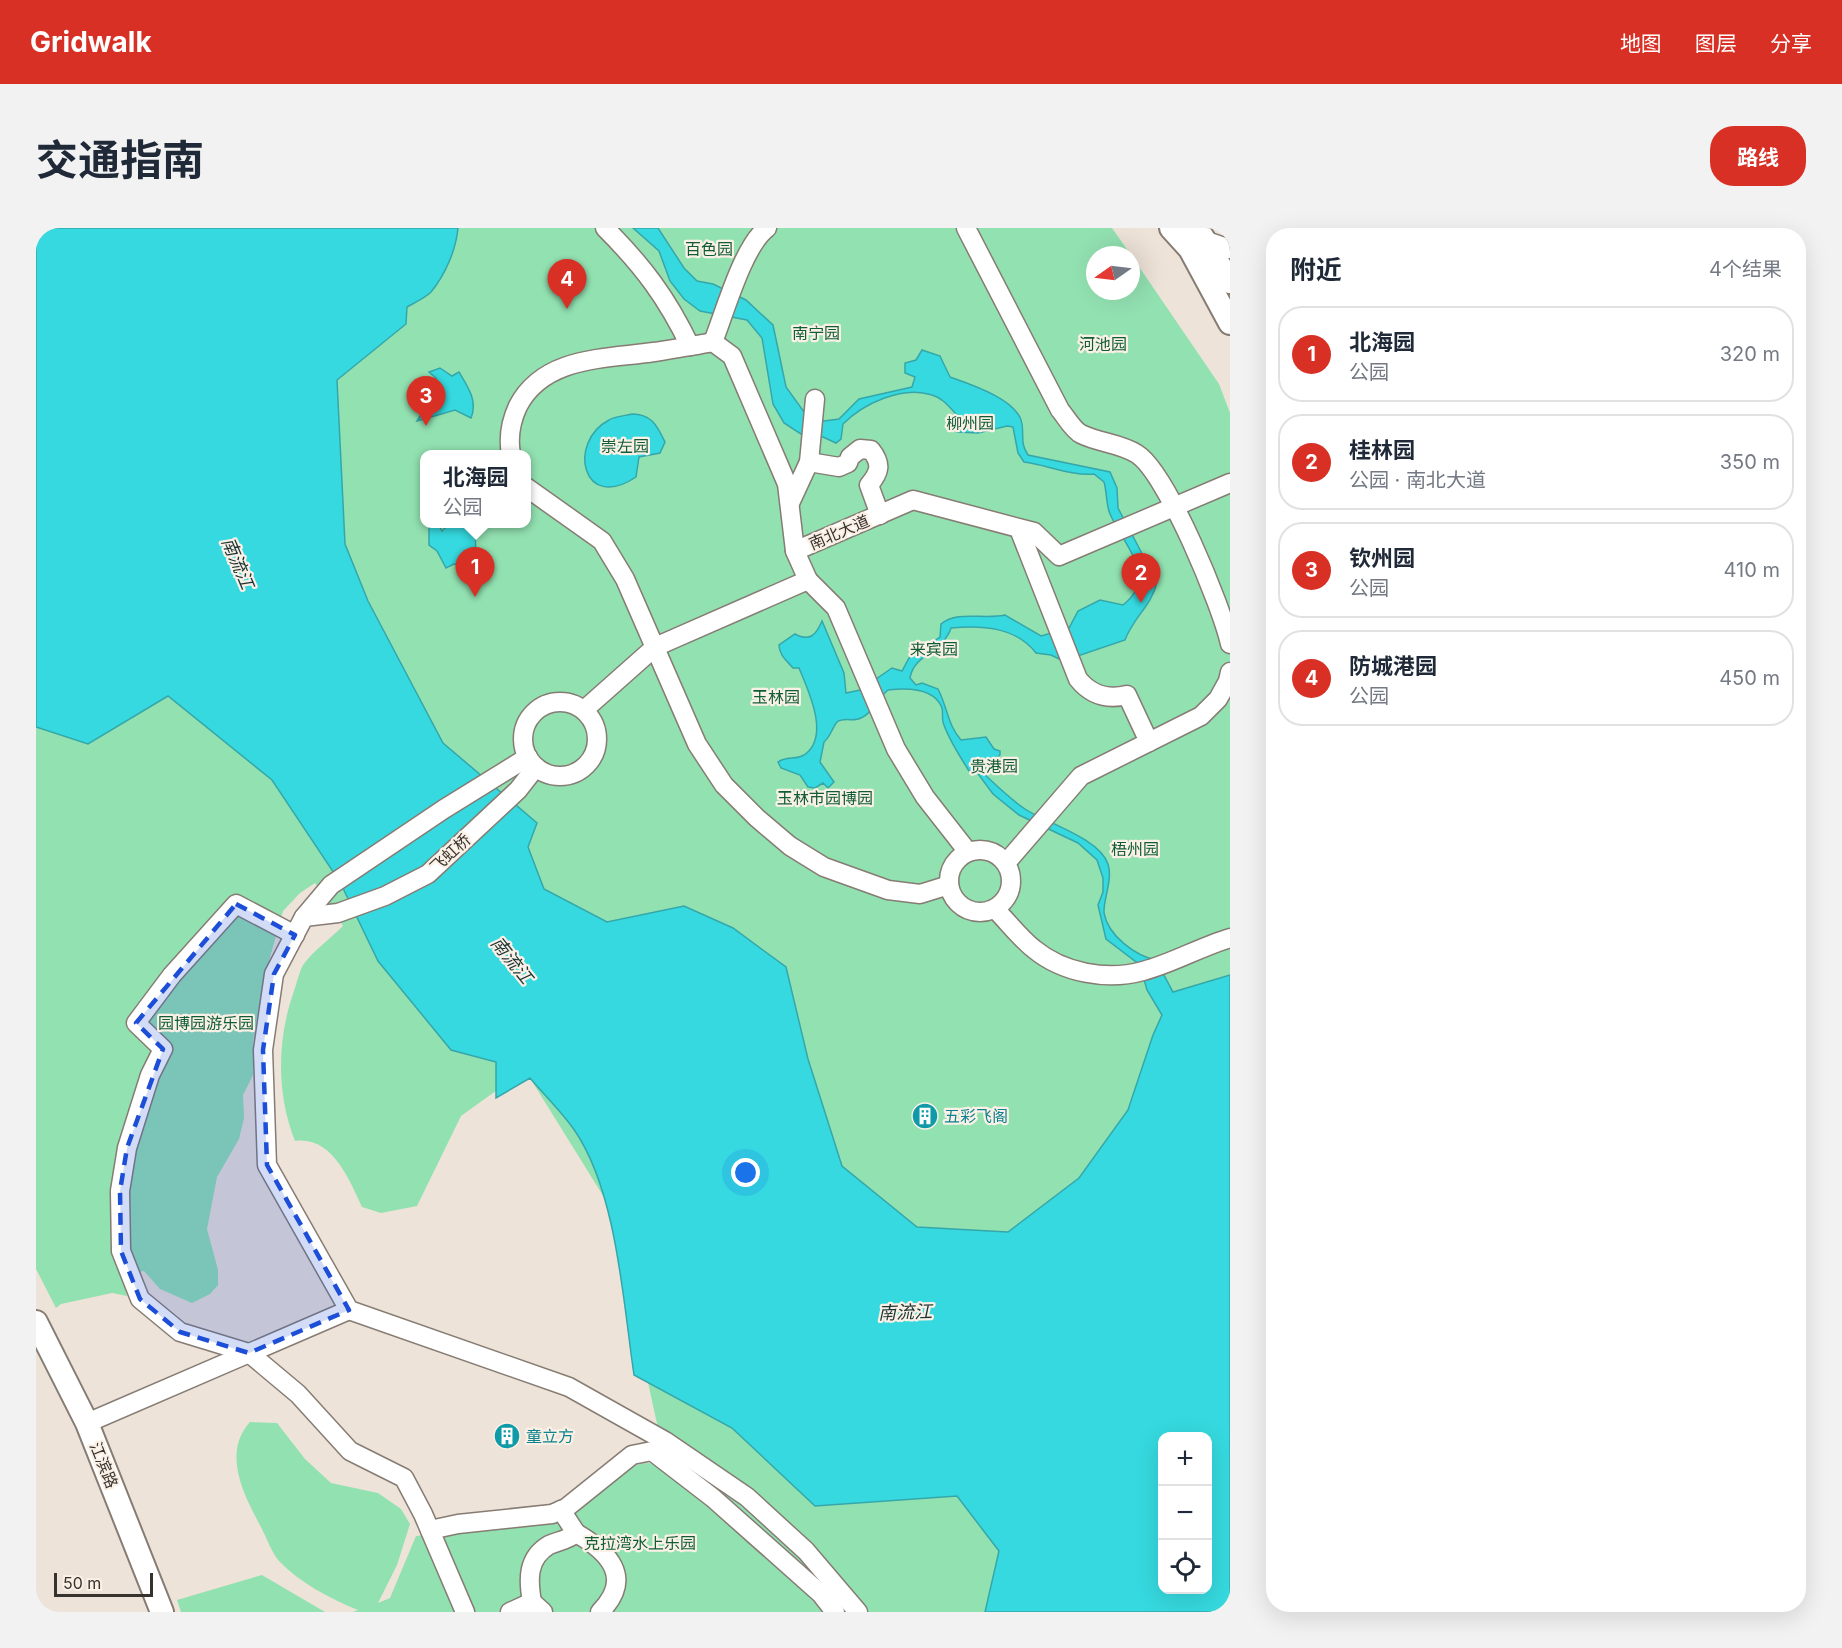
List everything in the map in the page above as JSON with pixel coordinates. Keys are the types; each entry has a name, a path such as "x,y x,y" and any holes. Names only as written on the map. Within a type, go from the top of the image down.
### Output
{"main road":[{"path":"1171,228 1190,249 1230,323"},
{"path":"1202,234 1230,282"},
{"name":"江滨路","path":"36,1322 87,1423 162,1612"},
{"name":"江滨路","path":"36,1353 94,1473 148,1612"}],"street":[{"path":"605,228 632,255 671,306 690,346"},
{"path":"713,342 757,236 767,228"},
{"path":"966,228 1060,410 1079,434 1119,444 1140,456 1176,507 1225,623 1230,644"},
{"path":"1171,228 1202,234 1230,249"},
{"path":"512,450 511,420 521,400 540,380 565,366 589,359 713,342 732,356 787,484 795,551"},
{"path":"790,504 809,462 814,408"},
{"path":"809,462 839,467 848,463 850,457 860,449 871,450 879,460 879,473 869,485 880,514"},
{"path":"1176,507 1230,483"},
{"path":"531,491 602,541 625,579 697,744 719,777 757,818 790,846 824,867 888,890 920,894 949,885"},
{"name":"南北大道","path":"808,580 795,551 913,500 1034,532 1059,556 1176,507"},
{"path":"1019,528 1078,680 1100,696 1116,698 1127,695 1149,742"},
{"path":"584,710 655,647 808,580 836,608 896,749 925,797 968,852"},
{"path":"1006,863 1081,776 1201,716 1218,699 1230,672"},
{"path":"560,701 584,710 596,730 595,753 588,763 569,775 557,776 532,762 524,732 528,720 537,710 560,701"},
{"path":"532,762 502,774 444,809 331,885 304,917 274,974 263,1050 267,1165 349,1310 569,1387 665,1441 747,1497 806,1551 858,1612"},
{"name":"飞虹桥","path":"304,917 338,912 385,896 428,874 518,790 532,762"},
{"path":"989,851 1006,863 1011,883 1003,903 995,909 975,912 957,903 949,885 953,865 968,852 989,851"},
{"path":"295,935 236,904 172,975 136,1023 163,1049 150,1075 127,1148 120,1191 121,1251 140,1299 180,1332 249,1353 298,1394 350,1451 404,1478 430,1530 465,1612"},
{"path":"995,909 1034,950 1076,972 1120,975 1151,968 1206,945 1230,938"},
{"path":"87,1423 349,1310"},
{"path":"430,1530 458,1524 552,1514 561,1510 632,1455 652,1450 729,1512 821,1594 835,1612"},
{"path":"561,1510 576,1533 598,1546 607,1555 615,1575 616,1589 600,1612"},
{"path":"510,1612 538,1607 529,1570 537,1556 549,1546 576,1533"}],"highlighted area":[{"path":"236,904 295,935 274,974 263,1050 267,1165 349,1310 249,1353 180,1332 140,1299 121,1251 120,1191 127,1148 163,1049 136,1023"}],"green space":[{"name":"玉林市园博园","path":"372,228 1112,228 1125,246 1086,246 1086,300 1140,300 1140,268 1219,384 1230,413 1230,1612 842,1612 663,1451 642,1355 620,1223 525,1070 461,1116 417,1206 381,1213 362,1207 345,1172 329,1152 308,1141 295,1141 284,1104 282,1085 282,1047 288,1009 303,965 343,926 315,883 300,893 283,911 265,975 253,1042 253,1075 243,1095 244,1118 239,1139 217,1177 207,1229 218,1270 218,1285 210,1294 192,1303 160,1289 144,1271 123,1275 127,1296 112,1293 61,1304 56,1308 36,1269 36,532"},
{"name":"克拉湾水上乐园","path":"250,1422 277,1423 305,1459 331,1483 378,1493 401,1509 410,1524 397,1565 378,1603 390,1598 416,1536 534,1521 629,1467 645,1463 663,1464 778,1562 823,1612 353,1612 358,1610 296,1576 279,1561 272,1550 243,1490 239,1476 237,1448 241,1434"},
{"path":"262,1575 325,1612 181,1612 177,1600"}],"water":[{"name":"南流江","path":"36,228 458,228 455,245 445,270 431,292 407,307 406,324 337,380 345,544 368,601 443,743 537,823 528,847 544,889 607,922 684,906 733,928 786,967 808,1059 842,1166 917,1227 1008,1232 1079,1178 1128,1110 1162,1015 1147,990 1140,965 1106,939 1098,905 1103,892 1103,878 1097,860 1078,843 1019,815 993,794 976,771 969,771 948,735 943,722 942,708 933,696 919,690 888,690 865,716 837,722 824,742 820,762 834,782 828,788 823,783 815,788 808,787 800,775 781,768 778,762 804,755 812,747 817,725 812,700 799,668 793,668 786,660 780,652 779,645 795,634 805,637 812,636 822,621 844,673 846,693 860,690 892,668 902,671 909,658 940,637 941,624 955,617 1005,615 1041,636 1069,628 1078,611 1100,600 1123,605 1133,594 1138,583 1135,560 1110,514 1104,482 1094,474 1077,473 1024,462 1018,453 1013,427 1007,426 978,433 957,432 957,415 936,396 908,392 872,403 843,424 841,439 836,443 823,437 804,436 784,423 773,404 762,338 747,320 700,311 684,299 670,281 659,251 633,228 658,228 684,268 697,281 713,284 746,300 773,325 786,387 804,412 824,421 839,419 859,399 912,387 915,377 905,373 905,363 916,360 922,350 940,356 950,377 992,394 1012,408 1019,415 1023,443 1028,455 1110,472 1117,488 1118,508 1157,582 1151,598 1125,640 1063,661 1051,655 1036,653 1019,638 998,630 975,627 951,628 942,642 917,663 910,678 916,685 922,683 938,689 953,729 961,740 986,737 994,749 1000,751 1000,755 986,766 983,773 998,787 1025,809 1083,839 1103,855 1109,870 1104,913 1111,929 1124,944 1156,960 1173,992 1230,975 1230,1612 985,1612 999,1551 957,1496 815,1506 732,1428 634,1375 622,1282 609,1216 589,1156 575,1131 559,1111 530,1078 496,1098 496,1062 451,1050 378,961 340,882 272,780 168,696 88,744 36,727"},
{"path":"440,368 452,376 459,372 473,400 471,418 455,410 417,421 424,410 428,409 436,378 429,372"},
{"path":"632,414 644,416 653,422 665,442 660,453 639,457 636,477 618,486 603,486 593,481 586,470 585,457 588,443 596,430 609,420"},
{"path":"429,528 440,528 442,531 445,528 475,528 476,558 471,562 467,556 463,566 454,564 446,568 437,551 429,545"}],"place":[{"name":"防城港园","path":"567,309"},
{"name":"钦州园","path":"426,426"},
{"name":"北海园","path":"475,597"},
{"name":"桂林园","path":"1141,603"},
{"name":"五彩飞阁","path":"925,1116"},
{"name":"童立方","path":"507,1436"}],"park label":[{"name":"百色园","path":"709,249"},
{"name":"南宁园","path":"816,333"},
{"name":"河池园","path":"1103,344"},
{"name":"柳州园","path":"970,423"},
{"name":"崇左园","path":"625,446"},
{"name":"来宾园","path":"934,649"},
{"name":"玉林园","path":"776,697"},
{"name":"贵港园","path":"994,766"},
{"name":"梧州园","path":"1135,849"},
{"name":"园博园游乐园","path":"206,1023"}]}
